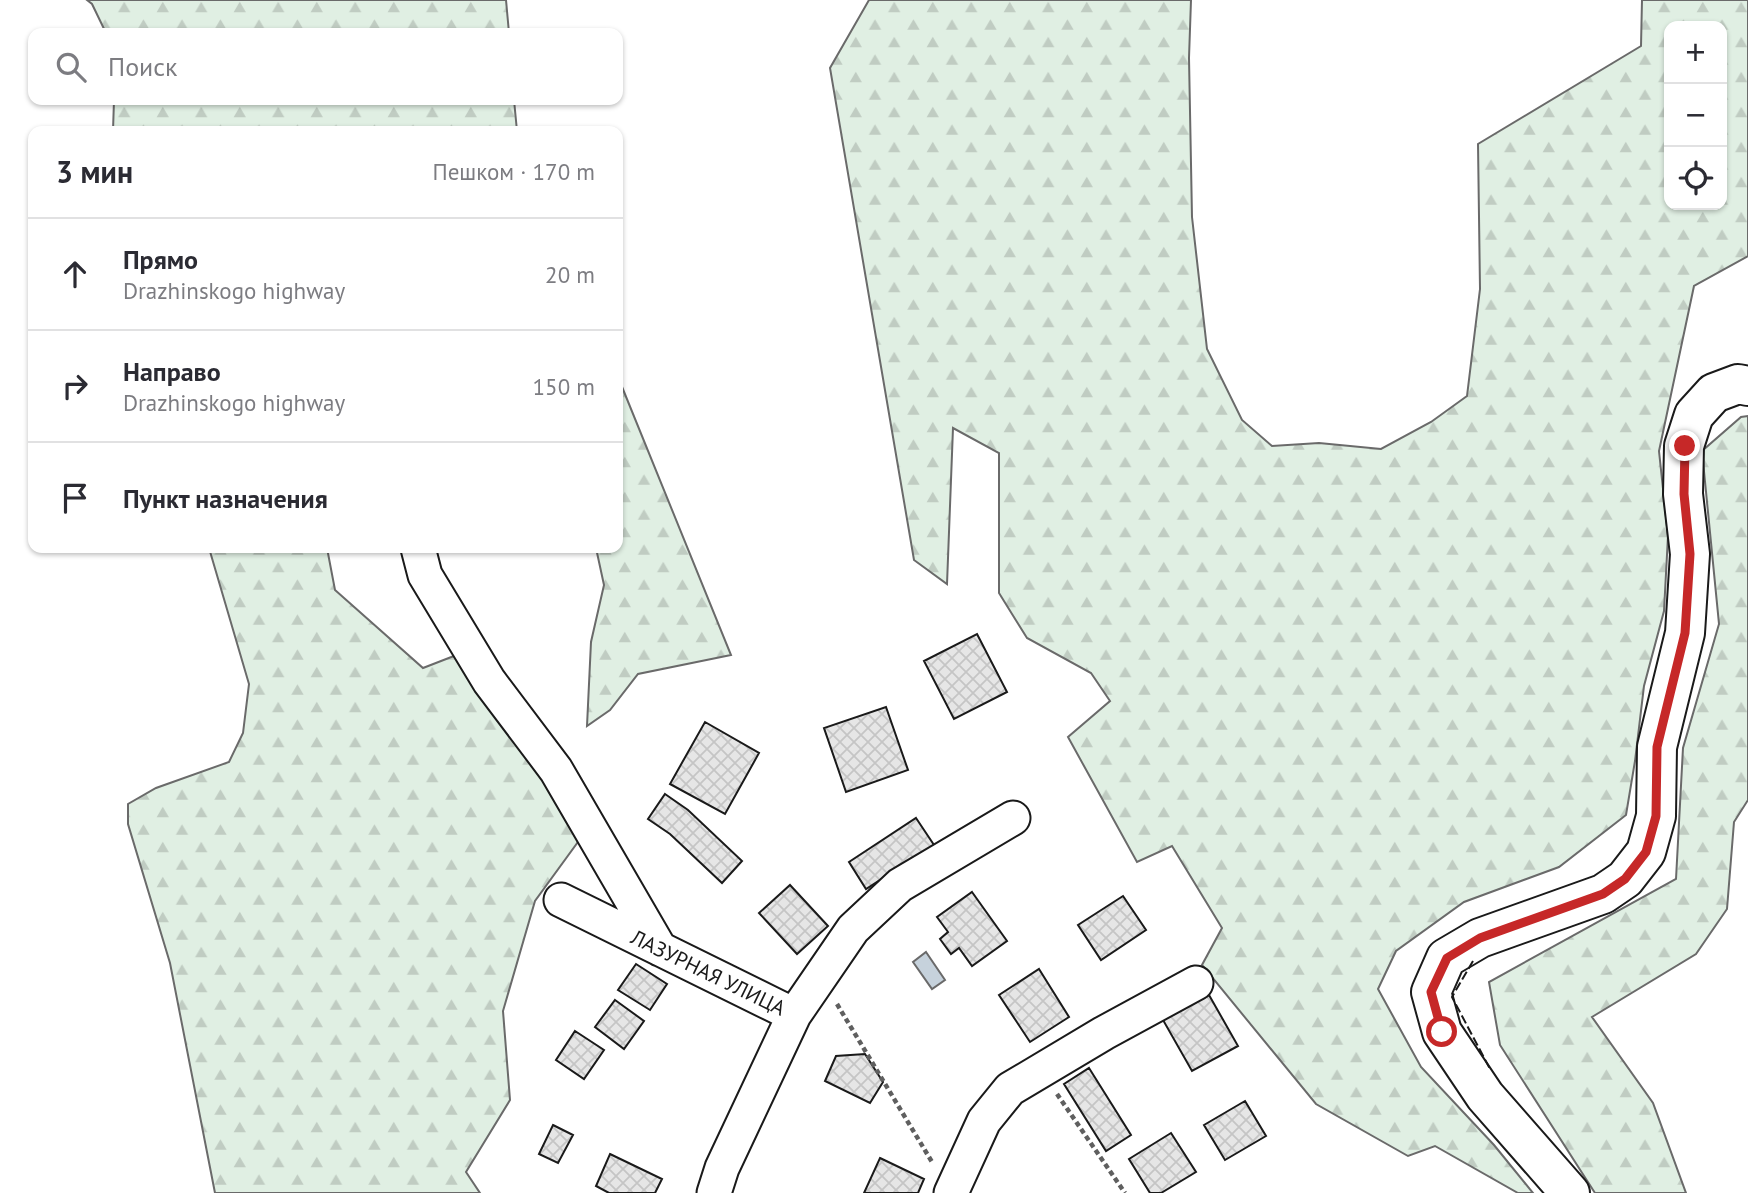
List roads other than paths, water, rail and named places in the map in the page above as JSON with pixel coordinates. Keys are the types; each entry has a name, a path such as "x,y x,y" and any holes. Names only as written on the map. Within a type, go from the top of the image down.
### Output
{"main road":[{"path":"1570,1193 1485,1096 1442,1032 1431,992 1447,958 1480,938 1603,894 1625,879 1646,852 1656,816 1657,747 1685,633 1690,554 1684,494 1685,446 1695,415 1714,393 1738,384 1748,386"}],"street":[{"path":"419,553 425,575 489,681 556,770 660,949"},
{"path":"794,1015 853,929 900,885 1013,818"},
{"name":"ЛАЗУРНАЯ УЛИЦА","path":"561,900 794,1015 722,1168 714,1193"},
{"path":"944,1182 984,1121 1010,1089 1196,983"}]}
